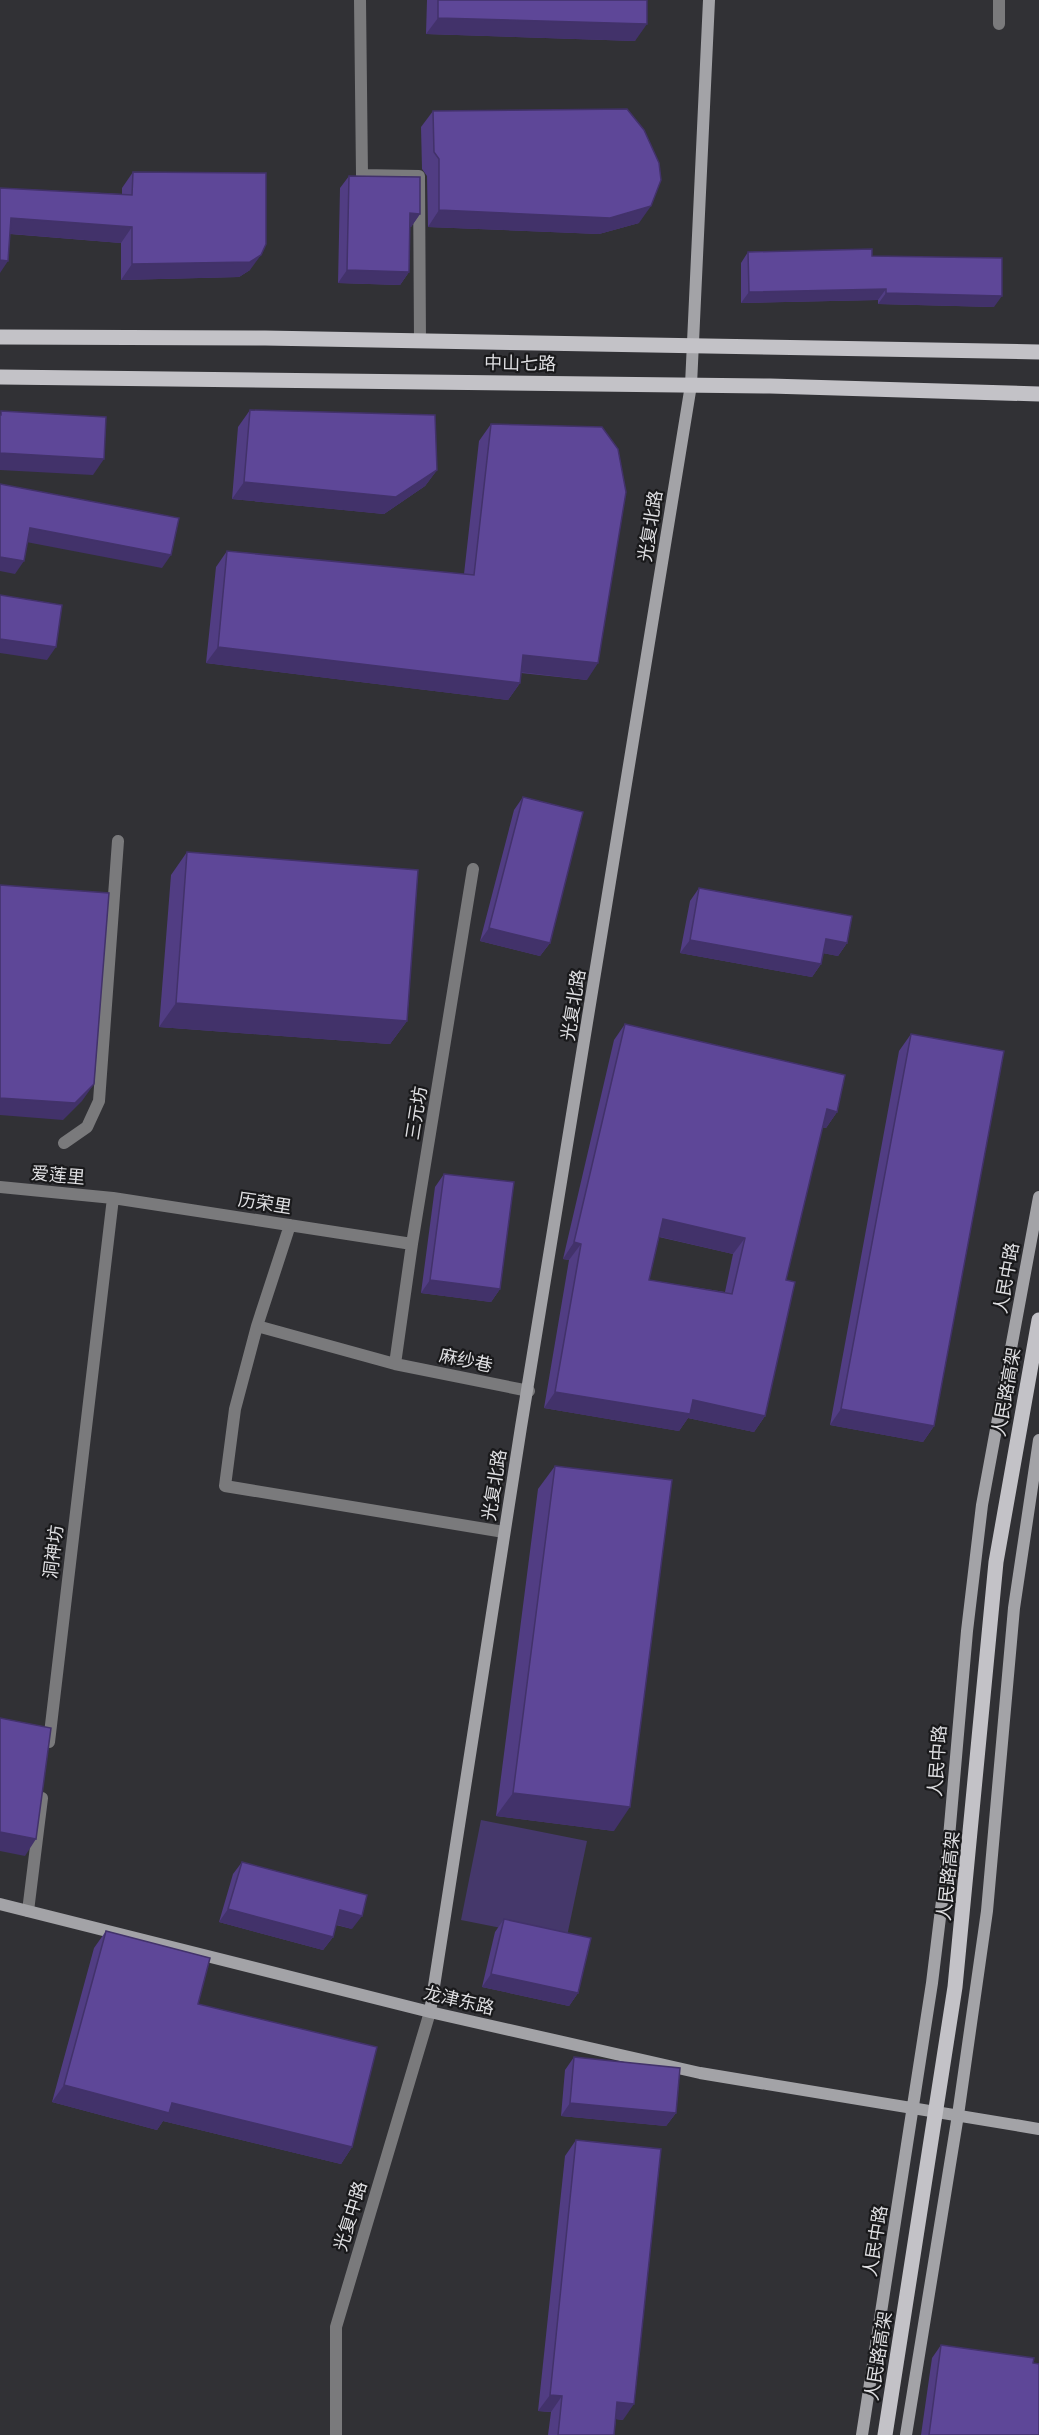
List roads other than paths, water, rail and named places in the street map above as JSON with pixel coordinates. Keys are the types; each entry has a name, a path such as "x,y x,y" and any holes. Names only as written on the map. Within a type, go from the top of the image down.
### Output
{"main road":[{"name":"光复北路","path":"430,2012 504,1532 529,1391 691,385 709,0"},
{"name":"中山七路","path":"0,337 420,341 1039,352"},
{"name":"中山七路","path":"0,377 691,385 1039,394"},
{"name":"人民中路","path":"862,2435 915,2108 942,1904 967,1632 982,1505 1039,1197"},
{"name":"人民路高架","path":"885,2435 945,2060 956,1976 996,1562 1039,1320"},
{"path":"906,2435 958,2115 994,1847 1018,1576 1039,1440"},
{"name":"龙津东路","path":"0,1904 430,2012 700,2073 1039,2129"}],"street":[{"path":"360,0 362,175 418,176 420,341"},
{"path":"999,0 999,24"},
{"path":"64,1143 87,1128 99,1101 118,841"},
{"name":"三元坊","path":"395,1364 412,1244 473,868"},
{"name":"爱莲里","path":"0,1187 113,1198"},
{"name":"历荣里","path":"113,1198 412,1244"},
{"name":"洞神坊","path":"46,1759 113,1198"},
{"path":"290,1225 257,1326 235,1408 225,1486 504,1532"},
{"name":"麻纱巷","path":"257,1326 395,1364 529,1391"},
{"path":"28,1911 44,1783"},
{"name":"光复中路","path":"336,2435 336,2327 430,2012"}]}
